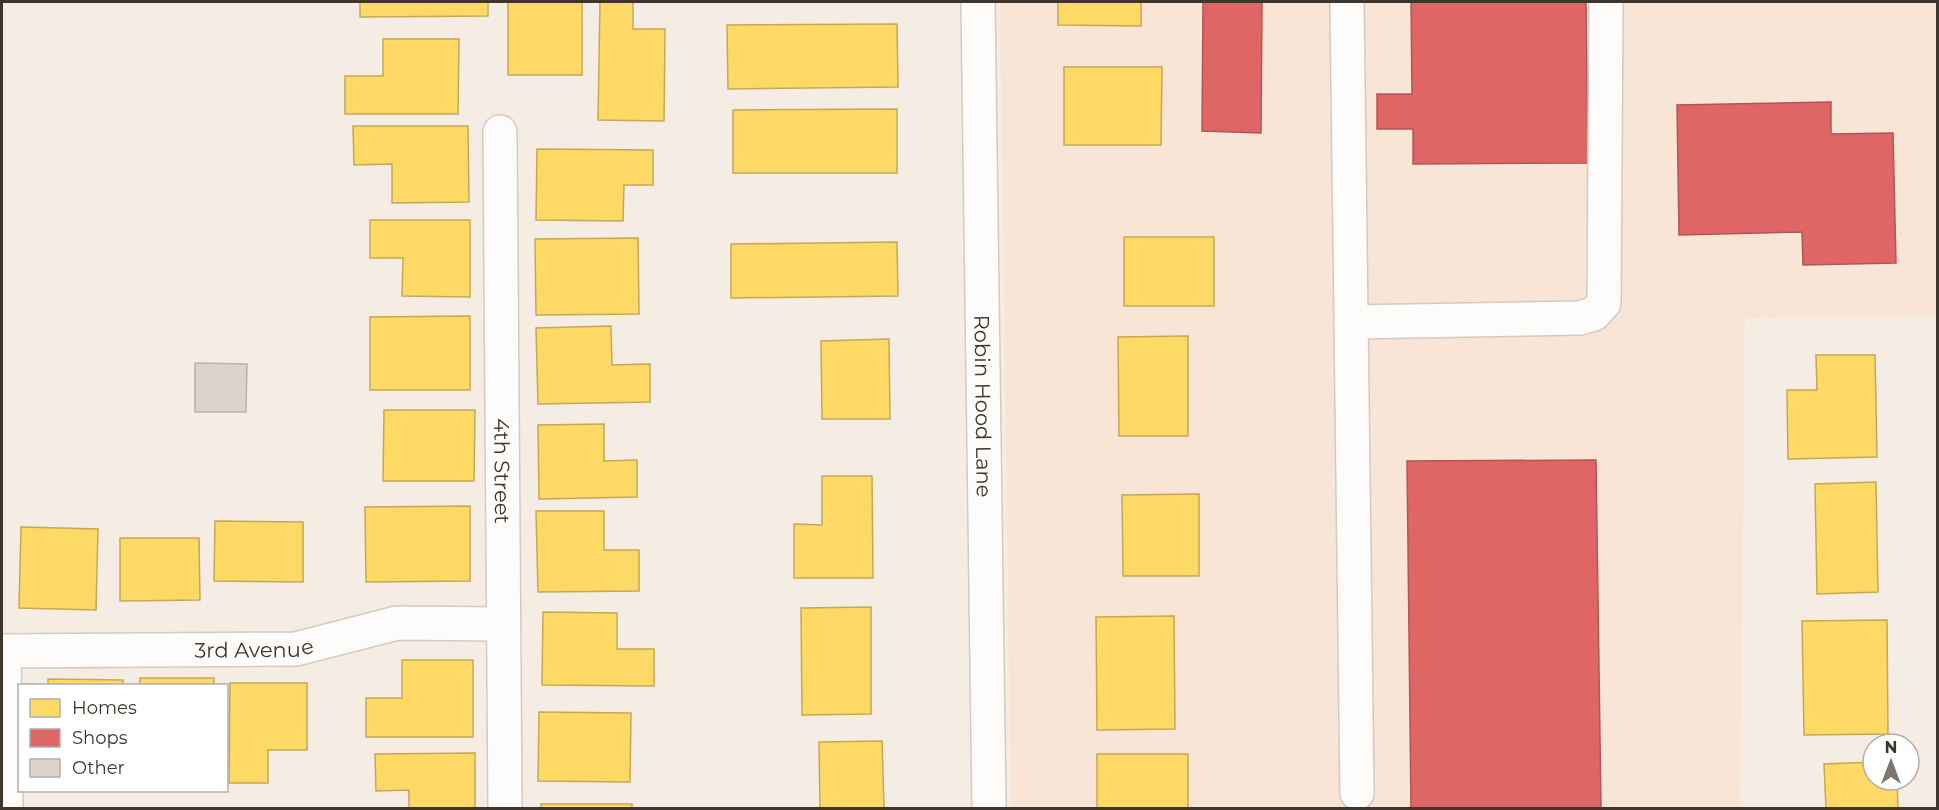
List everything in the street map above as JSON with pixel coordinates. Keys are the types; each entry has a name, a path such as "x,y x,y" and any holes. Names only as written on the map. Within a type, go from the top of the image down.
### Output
{"street":[{"name":"Robin Hood Lane","path":"978,2 989,808"},
{"path":"1347,2 1357,793"},
{"path":"1351,322 1579,318 1594,314 1604,303 1606,2"},
{"name":"4th Street","path":"500,132 504,808"},
{"name":"3rd Avenue","path":"3,651 296,649 397,623 502,624"},
{"path":"3,651 6,808"}],"shaded area":[{"path":"1000,2 1937,2 1937,316 1745,318 1740,808 1011,808"}],"building: Homes":[{"path":"360,2 488,2 488,16 360,17"},
{"path":"508,2 582,2 582,75 508,75"},
{"path":"600,2 633,2 633,29 665,29 664,121 598,120"},
{"path":"1058,2 1141,2 1141,26 1058,25"},
{"path":"897,24 898,87 728,89 727,25"},
{"path":"383,39 459,39 458,114 345,114 345,76 383,76"},
{"path":"1064,67 1162,67 1161,145 1064,145"},
{"path":"897,109 897,173 733,173 733,110"},
{"path":"353,126 468,126 469,202 392,203 392,164 354,165"},
{"path":"537,149 653,150 653,185 624,185 623,221 536,220"},
{"path":"370,220 470,220 470,297 402,296 403,258 370,258"},
{"path":"1124,237 1214,237 1214,306 1124,306"},
{"path":"638,238 639,314 536,315 535,239"},
{"path":"897,242 898,296 731,298 731,244"},
{"path":"470,316 470,390 370,390 370,317"},
{"path":"611,326 612,365 650,364 650,402 538,404 536,328"},
{"path":"1188,336 1188,436 1119,436 1118,337"},
{"path":"889,339 890,419 822,419 821,341"},
{"path":"1816,355 1875,355 1877,457 1788,459 1787,390 1817,390"},
{"path":"384,410 475,410 474,481 383,481"},
{"path":"604,424 604,461 637,460 637,497 539,499 538,425"},
{"path":"822,476 872,476 873,578 794,578 794,524 822,525"},
{"path":"1876,482 1878,592 1817,594 1815,484"},
{"path":"1199,494 1199,576 1123,576 1122,495"},
{"path":"470,506 470,581 366,582 365,507"},
{"path":"536,511 604,511 604,550 639,550 639,591 538,592"},
{"path":"215,521 303,522 303,582 214,581"},
{"path":"21,527 98,529 96,610 19,608"},
{"path":"120,538 199,538 200,600 120,601"},
{"path":"871,607 871,714 802,715 801,608"},
{"path":"543,612 617,613 617,649 654,649 654,686 542,685"},
{"path":"1174,616 1175,729 1097,730 1096,617"},
{"path":"1887,620 1888,732 1804,735 1802,621"},
{"path":"402,660 473,660 473,737 366,737 366,698 402,698"},
{"path":"140,678 214,678 214,684 140,684"},
{"path":"48,679 123,680 123,684 48,684"},
{"path":"230,683 307,683 307,750 268,750 268,783 229,783"},
{"path":"539,712 631,713 630,782 538,781"},
{"path":"882,741 884,808 820,808 819,742"},
{"path":"475,753 475,808 409,808 409,790 376,791 375,754"},
{"path":"1097,754 1188,754 1188,808 1097,808"},
{"path":"1861,762 1861,792 1897,792 1898,808 1826,808 1824,764"},
{"path":"541,804 632,804 632,808 541,808"}],"building: Shops":[{"path":"1203,2 1262,2 1261,133 1202,131"},
{"path":"1411,2 1586,2 1588,163 1413,164 1413,129 1377,129 1377,94 1412,94"},
{"path":"1831,102 1831,134 1893,133 1896,263 1803,265 1802,232 1679,235 1677,105"},
{"path":"1596,460 1601,808 1411,808 1407,461"}],"building: Other":[{"path":"195,363 247,364 246,412 195,412"}]}
